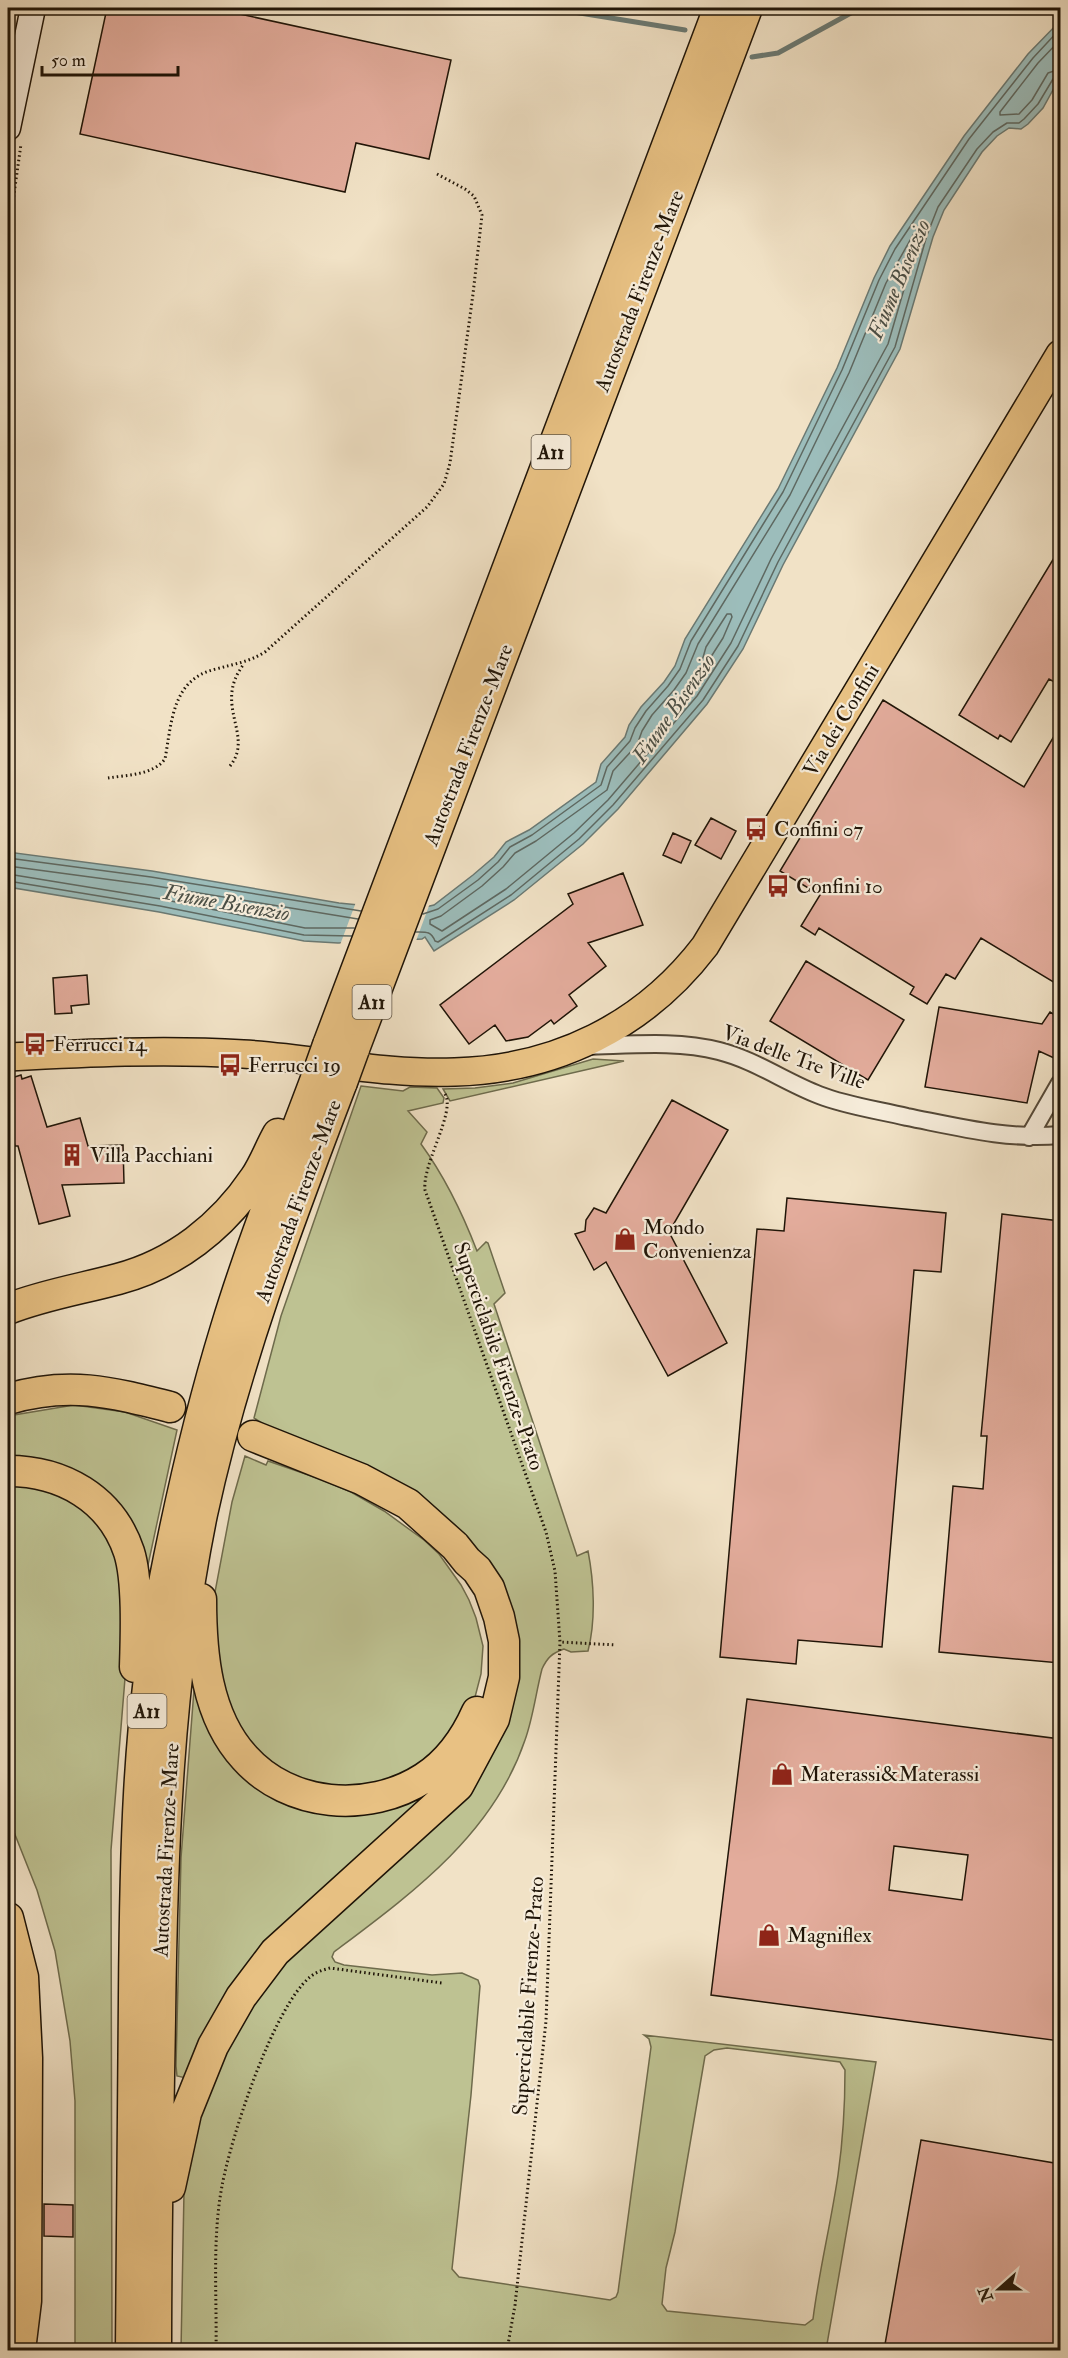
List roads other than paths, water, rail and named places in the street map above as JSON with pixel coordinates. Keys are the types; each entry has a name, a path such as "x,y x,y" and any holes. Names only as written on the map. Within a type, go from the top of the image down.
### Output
{"highway":[{"name":"Autostrada Firenze-Mare","path":"131,2350 135,1918 143,1747 150,1671 162,1590 206,1398 238,1288 323,1084 341,1047 376,955 719,8"},
{"name":"Autostrada Firenze-Mare","path":"397,896 747,8"},
{"name":"Autostrada Firenze-Mare","path":"156,2350 162,1875 176,1678 202,1513 247,1341 286,1227 323,1084"},
{"path":"8,1309 27,1301 120,1278 157,1265 186,1249 216,1225 255,1178 280,1129 323,1084"},
{"path":"8,1399 50,1391 84,1389 111,1392 170,1407"},
{"path":"156,2255 186,2114 213,2046 241,1997 275,1952 458,1786 489,1732 499,1707 502,1687 504,1641 499,1617 489,1588 455,1545 408,1504 361,1479 253,1436"},
{"path":"8,1471 44,1474 81,1489 101,1505 116,1524 131,1563 136,1635 131,1701 143,1747"},
{"path":"202,1513 202,1626 206,1669 214,1706 222,1724 244,1758 273,1783 314,1799 343,1801 370,1798 396,1791 422,1779 439,1766 464,1738 488,1683 491,1659 483,1612 467,1562"},
{"path":"8,1918 23,1977 27,2058 26,2301 20,2350"},
{"path":"8,2015 27,2058"},
{"path":"26,2301 35,2350"}],"main road":[{"name":"Via dei Confini","path":"8,1057 148,1051 190,1052 243,1054 384,1069 454,1072 502,1068 543,1058 580,1046 622,1024 660,996 685,973 705,946 1060,354"}],"street":[{"path":"8,128 33,8"},
{"name":"Via delle Tre Ville","path":"580,1046 658,1045 717,1050 764,1067 822,1096 995,1134 1029,1137 1060,1135"},
{"path":"1029,1137 1060,1083"}],"water":[{"name":"Fiume Bisenzio","path":"1060,21 1060,77 1043,108 1028,124 1021,129 1009,128 997,136 982,152 944,210 933,237 900,349 783,565 743,649 707,704 618,809 583,844 514,900 434,951 425,937 338,943 304,941 159,912 8,887 8,852 152,871 339,903 399,909 421,908 434,905 494,857 506,842 529,830 596,782 601,764 625,737 629,725 641,707 675,666 685,639 778,489 837,368 874,278 890,246 964,136 1028,54"}],"waterway":[{"path":"549,8 685,30"},
{"path":"752,57 778,53 860,8"}],"place":[{"name":"Confini 07","path":"756,829"},
{"name":"Confini 10","path":"778,886"},
{"name":"Ferrucci 14","path":"35,1044"},
{"name":"Ferrucci 19","path":"230,1065"},
{"name":"Villa Pacchiani","path":"72,1155"},
{"name":"Mondo Convenienza","path":"625,1239"},
{"name":"Materassi&Materassi","path":"782,1774"},
{"name":"Magniflex","path":"769,1935"}]}
